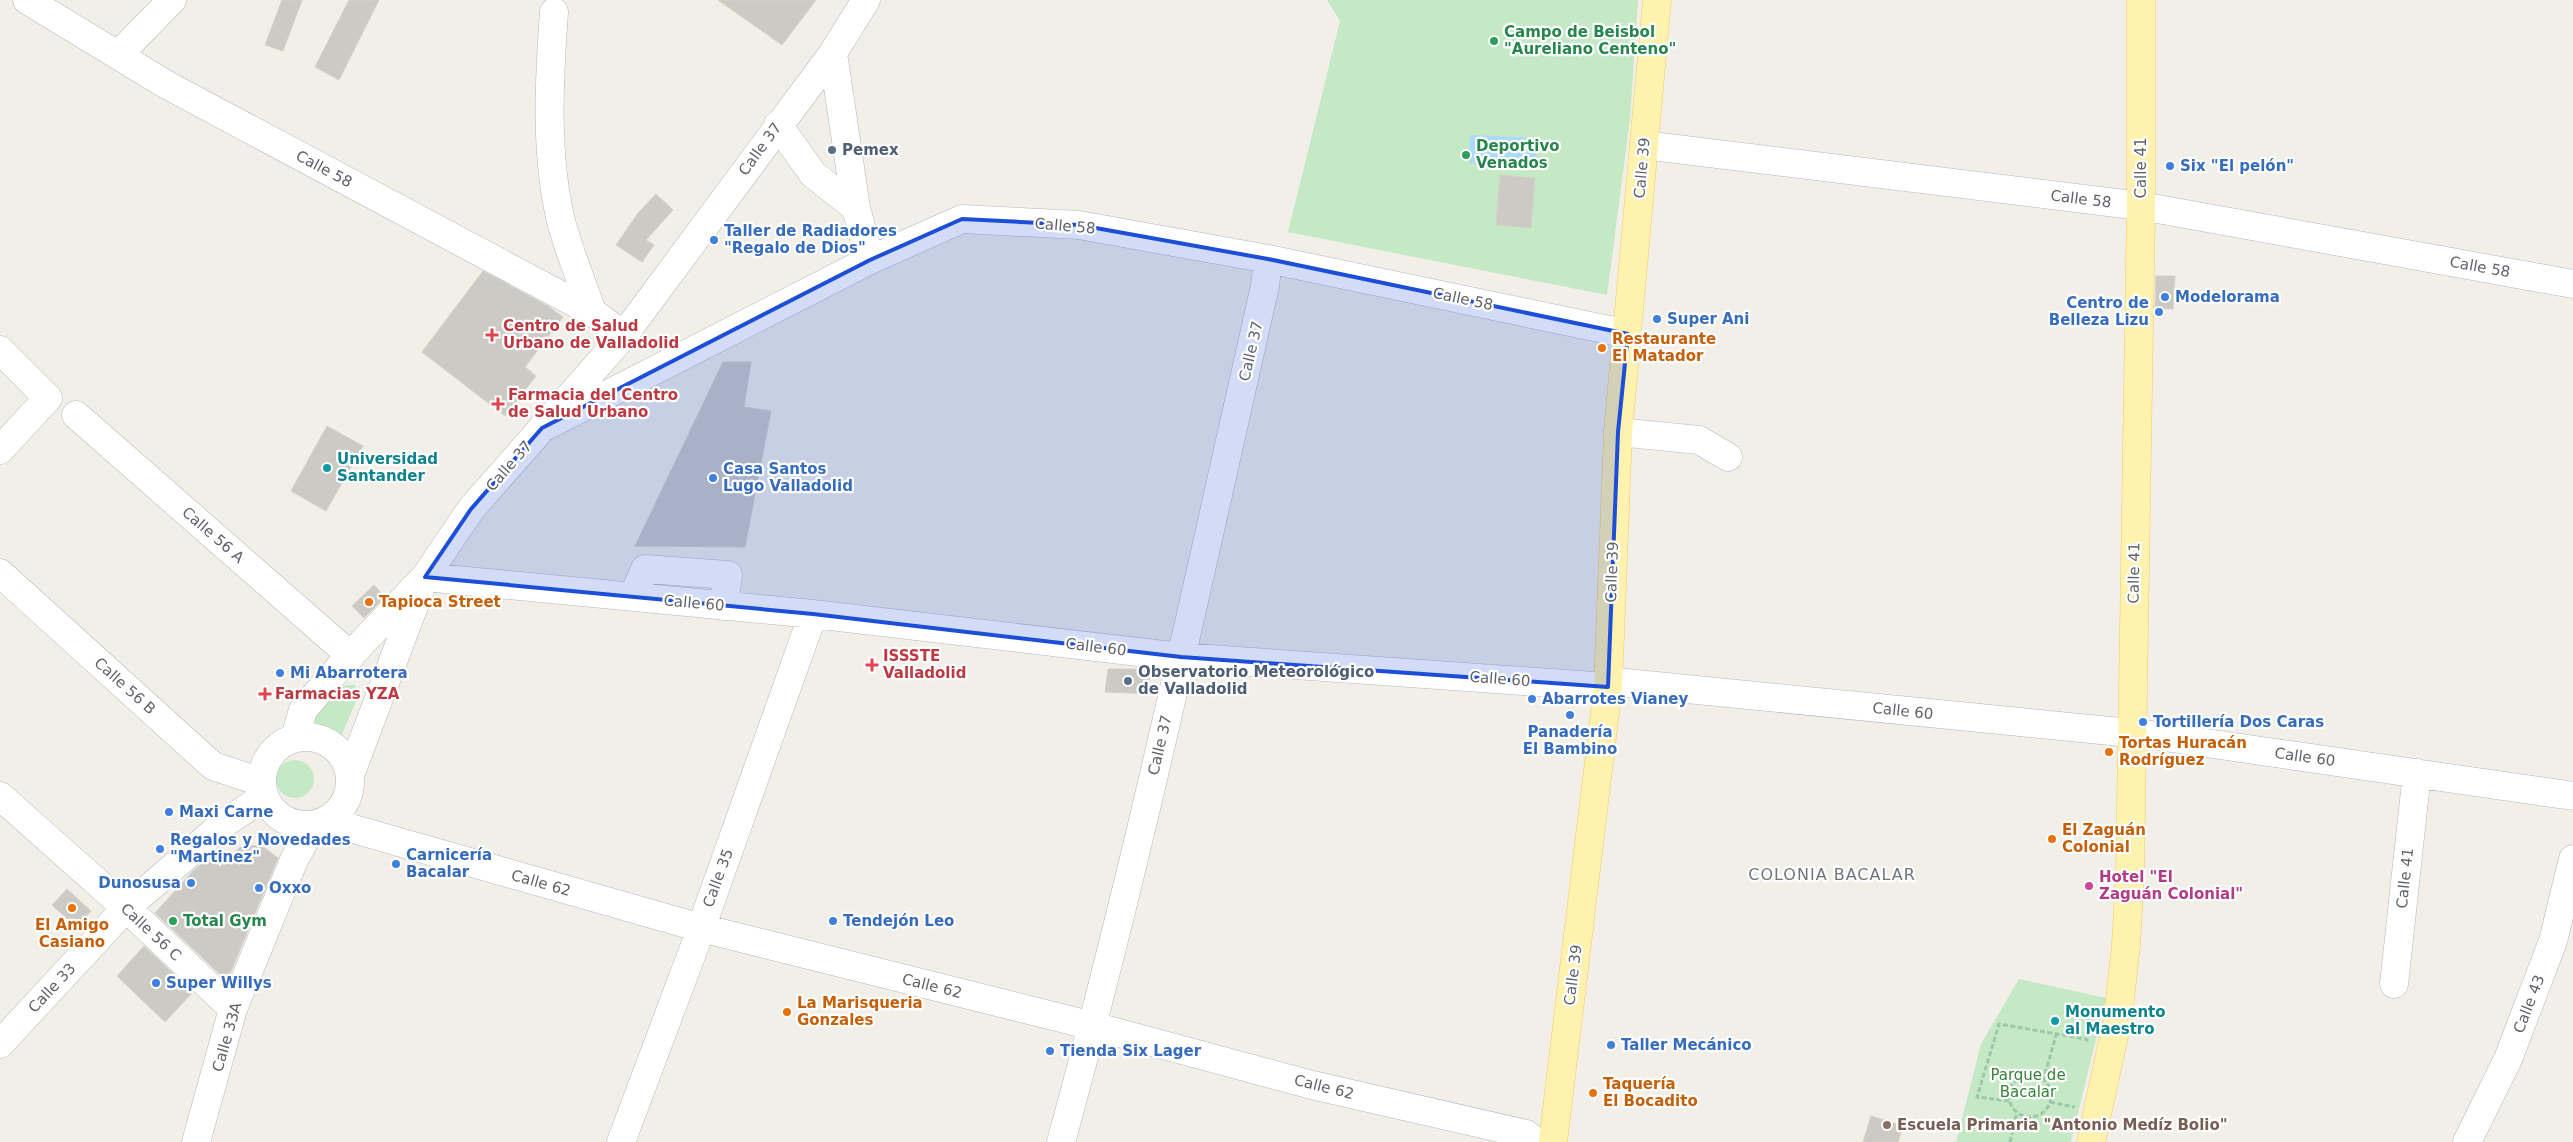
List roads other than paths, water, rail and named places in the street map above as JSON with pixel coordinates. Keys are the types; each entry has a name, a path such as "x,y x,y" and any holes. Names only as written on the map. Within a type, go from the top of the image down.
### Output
{"main road":[{"name":"Calle 39","path":"1553,1142 1608,687 1618,432 1657,0"},
{"name":"Calle 41","path":"2091,1142 2118,1017 2126,945 2132,808 2141,206 2141,0"}],"street":[{"name":"Calle 58","path":"27,0 167,85 592,312 624,335"},
{"path":"118,55 172,0"},
{"name":"Calle 37","path":"295,737 302,710 424,577 471,509 624,335 833,52 866,0"},
{"path":"554,12 550,67 552,169 562,223 592,312"},
{"path":"833,52 856,208 870,260"},
{"path":"778,125 814,174 856,208"},
{"name":"Calle 58","path":"1644,145 2141,206 2573,284"},
{"name":"Calle 58","path":"542,428 870,260 962,219 1079,225 1268,259 1628,334"},
{"name":"Calle 37","path":"1061,1142 1093,1026 1181,657 1265,286 1268,259"},
{"path":"0,350 48,398 0,450"},
{"name":"Calle 56 A","path":"76,415 351,656"},
{"path":"1618,432 1699,440 1728,457"},
{"name":"Calle 56 B","path":"0,572 213,766 263,789"},
{"path":"350,775 424,577"},
{"name":"Calle 60","path":"424,577 813,614 1181,657 1608,687 1626,683 2132,734 2573,796"},
{"name":"Calle 35","path":"621,1142 813,614"},
{"path":"310,736 324,740 336,748 346,760 350,775 350,788 338,812 327,820 313,825 297,825 283,820 272,810 263,789 263,767 270,753 281,743 295,737 310,736"},
{"name":"Calle 41","path":"2394,984 2417,773"},
{"name":"Calle 33","path":"1,1041 126,908 263,789"},
{"name":"Calle 56 C","path":"0,796 126,908 233,1009"},
{"name":"Calle 62","path":"338,812 343,826 700,928 1093,1026 1312,1085 1526,1134 1536,1142"},
{"name":"Calle 33A","path":"196,1142 233,1009 294,860 313,825"},
{"name":"Calle 43","path":"2467,1142 2508,1059 2554,941 2573,860"}],"water":[{"path":"1470,135 1537,138 1536,166 1469,163"}],"place":[{"name":"Campo de Beisbol \"Aureliano Centeno\"","path":"1494,41"},
{"name":"Pemex","path":"832,150"},
{"name":"Deportivo Venados","path":"1466,155"},
{"name":"Six \"El pelón\"","path":"2170,166"},
{"name":"Taller de Radiadores \"Regalo de Dios\"","path":"714,240"},
{"name":"Modelorama","path":"2165,297"},
{"name":"Centro de Belleza Lizu","path":"2159,312"},
{"name":"Super Ani","path":"1657,319"},
{"name":"Centro de Salud Urbano de Valladolid","path":"492,335"},
{"name":"Restaurante El Matador","path":"1602,348"},
{"name":"Farmacia del Centro de Salud Urbano","path":"498,404"},
{"name":"Universidad Santander","path":"327,468"},
{"name":"Casa Santos Lugo Valladolid","path":"713,478"},
{"name":"Tapioca Street","path":"369,602"},
{"name":"ISSSTE Valladolid","path":"872,665"},
{"name":"Mi Abarrotera","path":"280,673"},
{"name":"Observatorio Meteorológico de Valladolid","path":"1128,681"},
{"name":"Farmacias YZA","path":"265,694"},
{"name":"Abarrotes Vianey","path":"1532,699"},
{"name":"Panadería El Bambino","path":"1570,715"},
{"name":"Tortillería Dos Caras","path":"2143,722"},
{"name":"Tortas Huracán Rodríguez","path":"2109,752"},
{"name":"Maxi Carne","path":"169,812"},
{"name":"El Zaguán Colonial","path":"2052,839"},
{"name":"Regalos y Novedades \"Martinez\"","path":"160,849"},
{"name":"Carnicería Bacalar","path":"396,864"},
{"name":"Dunosusa","path":"191,883"},
{"name":"Hotel \"El Zaguán Colonial\"","path":"2089,886"},
{"name":"Oxxo","path":"259,888"},
{"name":"El Amigo Casiano","path":"72,908"},
{"name":"Total Gym","path":"173,921"},
{"name":"Tendejón Leo","path":"833,921"},
{"name":"Super Willys","path":"156,983"},
{"name":"La Marisqueria Gonzales","path":"787,1012"},
{"name":"Monumento al Maestro","path":"2055,1021"},
{"name":"Taller Mecánico","path":"1611,1045"},
{"name":"Tienda Six Lager","path":"1050,1051"},
{"name":"Taquería El Bocadito","path":"1593,1093"},
{"name":"Escuela Primaria \"Antonio Medíz Bolio\"","path":"1887,1125"}],"district":[{"name":"COLONIA BACALAR","path":"1832,874"}],"park label":[{"name":"Parque de Bacalar","path":"2028,1084"}]}
